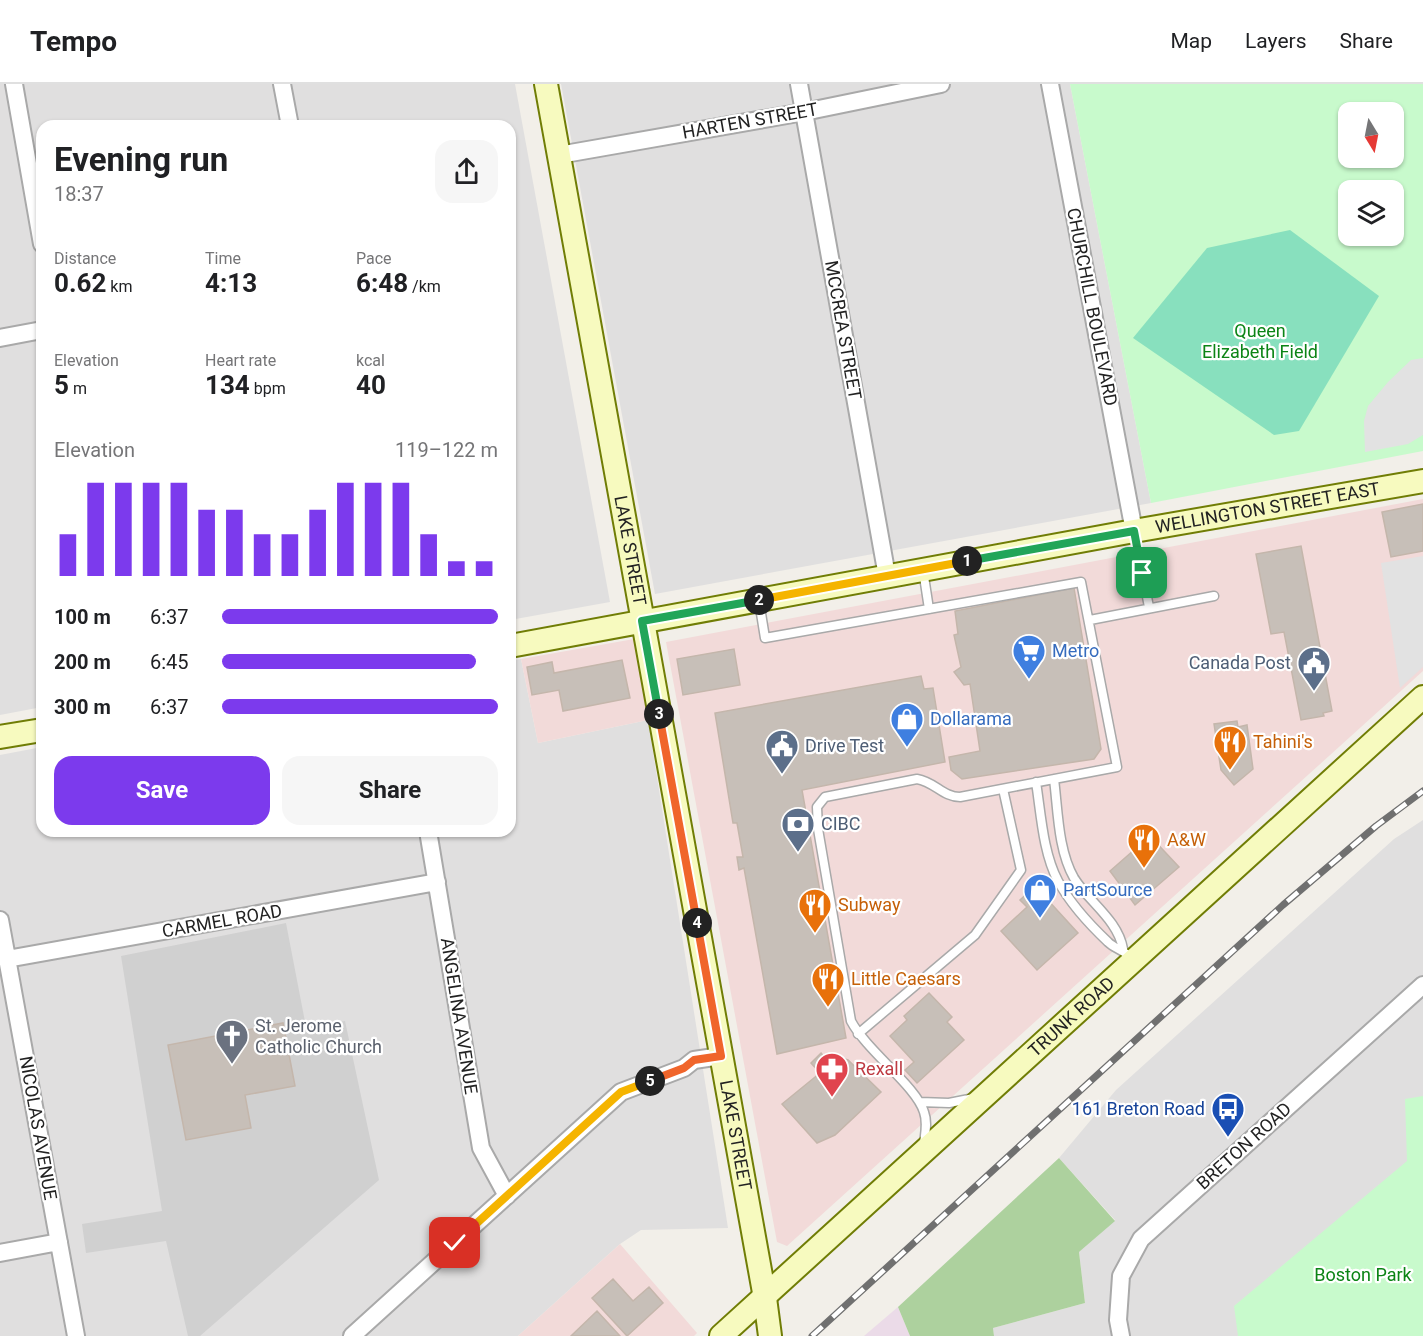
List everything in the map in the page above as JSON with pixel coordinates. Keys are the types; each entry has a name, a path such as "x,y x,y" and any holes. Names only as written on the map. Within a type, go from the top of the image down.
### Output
{"main road":[{"name":"LAKE STREET","path":"546,84 770,1336"},
{"name":"WELLINGTON STREET EAST","path":"516,645 1134,531 1423,481"},
{"name":"TRUNK ROAD","path":"721,1336 987,1096 1129,955 1423,698"},
{"path":"0,737 36,731"}],"street":[{"path":"15,84 36,208"},
{"path":"282,84 289,120"},
{"name":"MCCREA STREET","path":"799,84 887,576"},
{"name":"HARTEN STREET","path":"559,155 804,112 940,84"},
{"name":"CHURCHILL BOULEVARD","path":"1050,84 1134,531"},
{"path":"0,338 36,331"},
{"name":"ANGELINA AVENUE","path":"429,837 481,1148 507,1196"},
{"name":"CARMEL ROAD","path":"7,959 437,882"},
{"name":"NICOLAS AVENUE","path":"0,921 76,1336"},
{"name":"BRETON ROAD","path":"1121,1336 1118,1320 1121,1276 1141,1239 1423,985"},
{"path":"352,1336 621,1092 684,1068 694,1060 721,1056"},
{"path":"0,1253 59,1242"}],"lane":[{"path":"1134,531 1149,607"},
{"path":"923,570 929,609"},
{"path":"759,600 765,638 1081,582 1117,767 952,797 932,783 917,779 825,797 820,801 816,814 851,1021 858,1034 920,1102 927,1124 924,1154"},
{"path":"1090,620 1214,596"},
{"path":"1054,779 1067,864 1087,895 1121,935 1129,955"},
{"path":"1036,782 1048,848 1058,881 1075,906 1110,945 1129,955"},
{"path":"858,1034 975,935 1021,870 1003,789"},
{"path":"920,1102 949,1102 987,1096"}],"shaded area":[{"path":"0,84 515,84 610,602 516,619 516,120 36,120 36,708 0,715"},
{"path":"561,84 1070,84 1151,503 655,594"},
{"path":"1423,358 1423,435 1408,444 1365,452 1364,421 1368,406 1411,360"},
{"path":"1423,499 1423,671 787,1246 777,1242 666,642"},
{"path":"1423,556 1423,667 1400,688 1381,563"},
{"path":"634,639 648,720 538,743 521,659"},
{"path":"521,659 538,743 648,720 728,1228 641,1230 620,1244 518,1336 0,1336 0,755 36,748 36,837 516,837 516,660"},
{"path":"1423,820 1423,1336 994,1336 993,1328 1085,1303 1079,1252 1115,1220 1059,1158 1116,1090 1394,839"},
{"path":"286,923 306,1027 345,1021 379,1180 200,1336 188,1336 166,1241 86,1253 82,1224 162,1211 121,956"},
{"path":"620,1244 697,1333 694,1336 518,1336"},
{"path":"898,1307 910,1336 864,1336"}],"green space":[{"name":"Queen Elizabeth Field","path":"1070,84 1423,84 1423,451 1151,503"},
{"path":"1290,230 1379,296 1299,431 1274,435 1133,338 1207,248"},
{"name":"Boston Park","path":"1423,1096 1423,1336 1238,1336 1234,1306 1407,1161 1405,1099"},
{"path":"1059,1158 1115,1221 1079,1252 1085,1303 993,1328 994,1336 910,1336 898,1307"}],"building":[{"path":"1423,504 1423,551 1391,557 1382,512"},
{"path":"1301,546 1332,711 1323,713 1324,716 1301,720 1284,632 1271,634 1256,554"},
{"path":"1074,588 1101,749 1094,759 962,779 951,770 949,757 980,751 970,684 964,685 954,672 961,667 954,635 958,634 955,611"},
{"path":"734,649 740,685 683,695 677,659"},
{"path":"622,660 630,698 563,711 559,690 532,695 527,667 552,662 554,673"},
{"path":"921,676 924,689 933,688 945,762 802,790 846,1038 777,1054 744,868 739,870 737,857 743,857 737,823 733,823 715,713"},
{"path":"1237,721 1238,727 1247,725 1253,769 1234,785 1221,770 1214,724"},
{"name":"A&W","path":"1150,836 1179,867 1135,905 1110,871"},
{"name":"PartSource","path":"1035,886 1078,933 1037,970 1001,931 1027,907 1020,900"},
{"path":"929,993 952,1017 947,1022 964,1040 917,1083 905,1070 914,1062 890,1036 907,1020 904,1016"},
{"name":"St. Jerome Catholic Church","path":"283,1023 295,1086 245,1095 251,1128 186,1140 168,1045"},
{"name":"Rexall","path":"821,1053 829,1063 836,1056 848,1060 881,1092 835,1135 817,1143 782,1104 820,1073 811,1063"},
{"path":"613,1279 633,1301 649,1287 663,1303 627,1336 592,1298"},
{"path":"597,1311 620,1336 571,1336"}],"railway":[{"path":"812,1336 1283,905 1376,826 1423,791"}],"place":[{"name":"Metro","path":"1029,680"},
{"name":"Canada Post","path":"1314,692"},
{"name":"Dollarama","path":"907,748"},
{"name":"Tahini's","path":"1230,771"},
{"name":"Drive Test","path":"782,775"},
{"name":"CIBC","path":"798,853"},
{"name":"A&W","path":"1144,869"},
{"name":"PartSource","path":"1040,919"},
{"name":"Subway","path":"815,934"},
{"name":"Little Caesars","path":"828,1008"},
{"name":"St. Jerome Catholic Church","path":"232,1065"},
{"name":"Rexall","path":"832,1098"},
{"name":"161 Breton Road","path":"1228,1138"}],"route":[{"path":"455,1243 621,1092 684,1068 694,1060 721,1056 642,621 1134,531 1142,573"}]}
